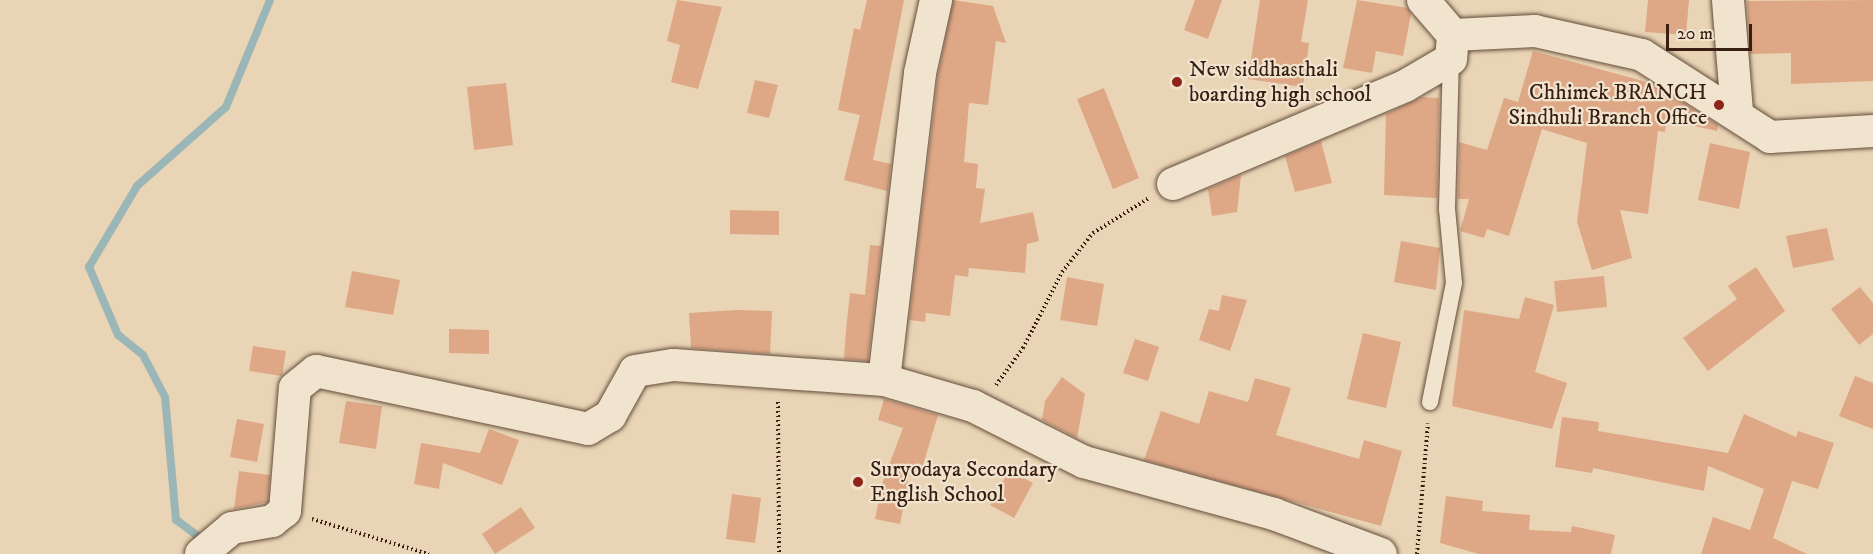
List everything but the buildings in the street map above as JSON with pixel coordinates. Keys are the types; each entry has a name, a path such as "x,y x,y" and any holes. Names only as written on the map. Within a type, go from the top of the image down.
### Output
{"street":[{"path":"884,380 920,73 936,0"},
{"path":"1423,0 1452,47"},
{"path":"1728,0 1737,112"},
{"path":"1173,184 1333,121 1452,47 1534,31 1642,56 1737,112 1770,137 1873,130"},
{"path":"201,554 232,528 272,521 285,511 295,388 316,371 588,429 609,416 635,371 674,364 884,380 973,406 1084,462 1274,514 1381,554"}],"lane":[{"path":"1430,402 1454,283 1447,209 1452,47"}],"path":[{"path":"973,406 1023,348 1062,272 1092,233 1173,184"},
{"path":"778,372 779,554"},
{"path":"1417,554 1430,402"},
{"path":"285,511 429,554"}],"waterway":[{"path":"207,543 176,520 165,397 143,355 118,335 89,267 137,186 226,107 270,0"}],"place":[{"name":"New siddhasthali boarding high school","path":"1177,82"},
{"name":"Chhimek BRANCH Sindhuli Branch Office","path":"1719,105"},
{"name":"Suryodaya Secondary English School","path":"858,482"}]}
